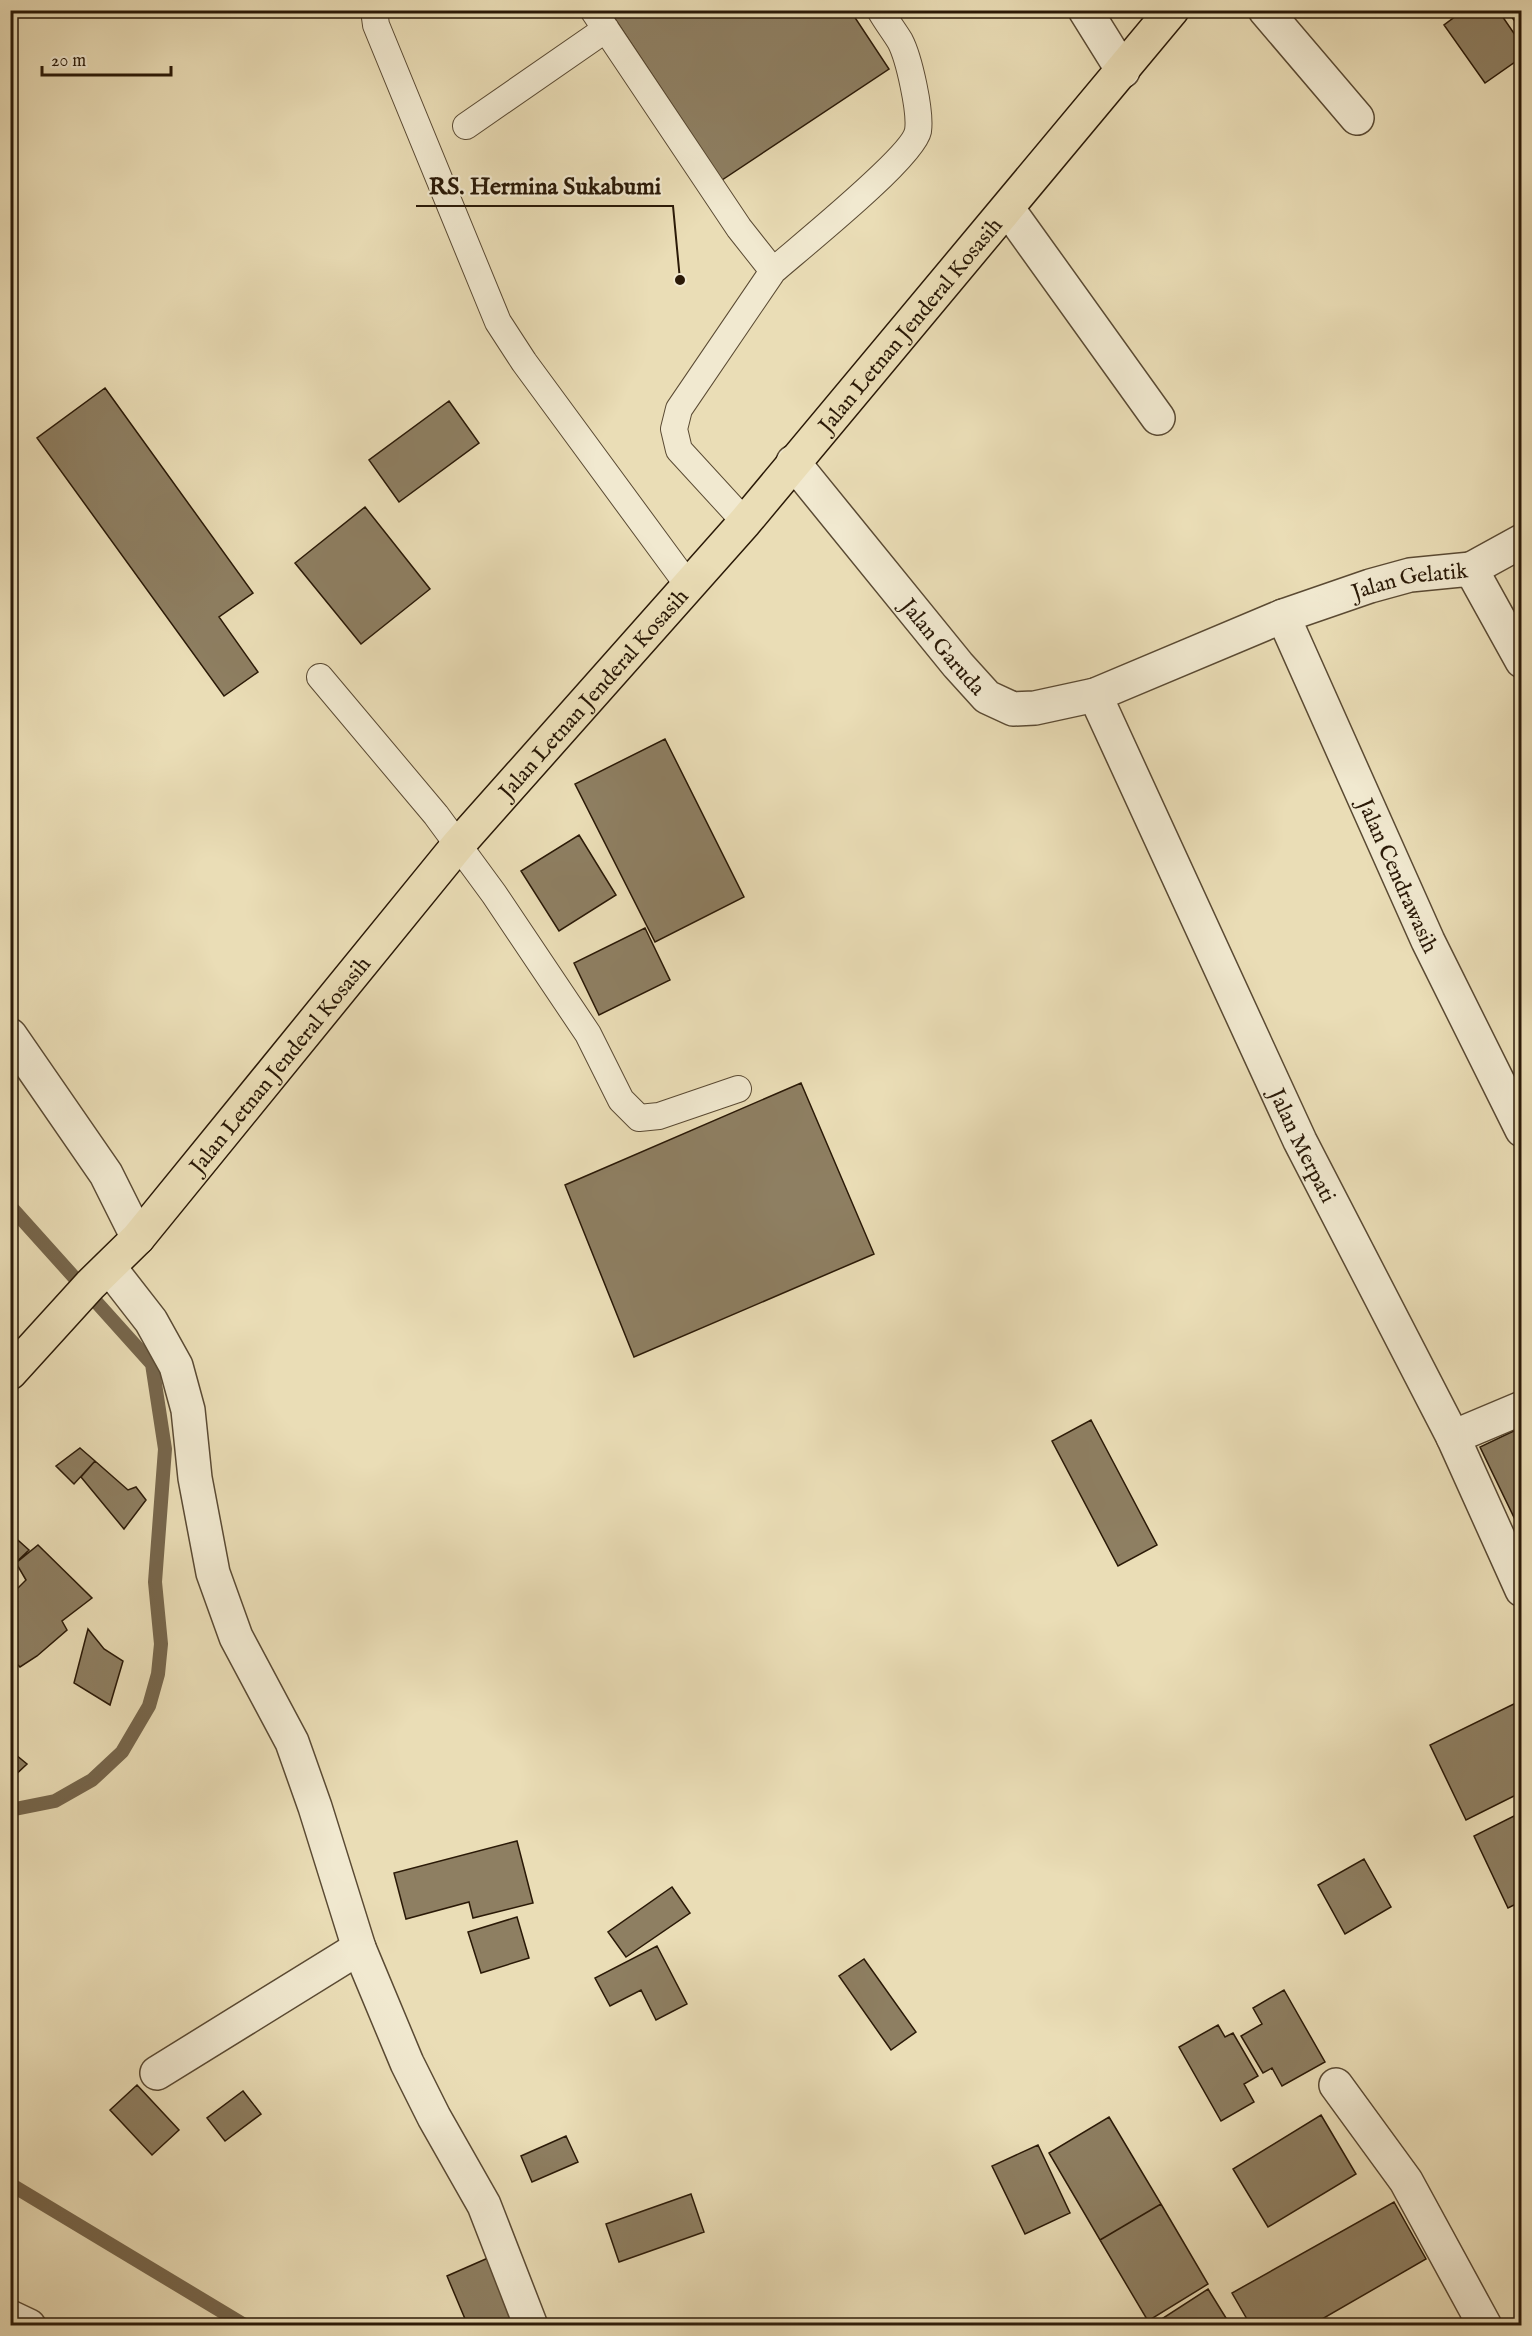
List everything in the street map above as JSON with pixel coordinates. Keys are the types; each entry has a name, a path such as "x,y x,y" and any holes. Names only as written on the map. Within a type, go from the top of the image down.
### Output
{"highway":[{"name":"Jalan Letnan Jenderal Kosasih","path":"10,1373 99,1276 138,1238 458,845 745,522 1172,10"}],"street":[{"path":"1085,10 1122,71"},
{"path":"1265,10 1357,118"},
{"path":"1008,209 1158,418"},
{"name":"Jalan Garuda","path":"793,462 855,535 925,626 987,697 1013,709 1035,708 1095,695 1283,616"},
{"path":"1471,569 1521,541"},
{"name":"Jalan Gelatik","path":"1283,616 1410,575 1471,569 1521,661"},
{"name":"Jalan Cendrawasih","path":"1283,616 1428,941 1521,1130"},
{"name":"Jalan Merpati","path":"1095,695 1300,1141 1453,1437 1521,1590"},
{"path":"10,1035 106,1174 138,1238"},
{"path":"99,1276 152,1321 176,1366 188,1410 195,1478 213,1573 236,1637 291,1742 315,1807 359,1948 407,2063 484,2205 531,2325"},
{"path":"1453,1437 1521,1408"},
{"path":"158,2073 359,1948"},
{"path":"1336,2085 1406,2181 1485,2325"},
{"path":"10,2318 29,2325"}],"lane":[{"path":"374,10 376,25 498,322 524,362 688,585"},
{"path":"745,522 679,450 674,429 679,409 773,271 870,188 918,133 918,112 901,42 880,10"},
{"path":"466,126 599,20 739,228 773,271"},
{"path":"320,677 436,815 494,894 588,1034 621,1100 631,1112 639,1118 650,1118 738,1089"}],"building":[{"path":"609,10 850,10 889,69 722,180"},
{"path":"1464,10 1498,10 1522,45 1522,57 1485,83 1444,25"},
{"path":"1506,10 1522,10 1522,30"},
{"path":"105,388 253,593 219,617 258,672 224,696 37,438"},
{"path":"449,401 479,443 399,502 369,460"},
{"path":"365,507 430,589 361,644 295,563"},
{"path":"665,739 744,897 655,942 575,784"},
{"path":"579,835 616,895 559,931 521,871"},
{"path":"645,928 670,980 599,1015 574,963"},
{"path":"801,1083 874,1254 634,1357 565,1185"},
{"path":"1091,1420 1157,1545 1118,1566 1052,1441"},
{"path":"1522,1427 1522,1534 1480,1447"},
{"path":"80,1448 95,1461 74,1484 56,1466"},
{"path":"95,1461 128,1490 136,1487 146,1500 124,1529 81,1477"},
{"path":"10,1533 29,1550 10,1568"},
{"path":"38,1545 92,1598 62,1621 67,1630 37,1656 20,1667 10,1657 10,1596 26,1580 16,1563"},
{"path":"88,1629 104,1649 123,1661 110,1705 74,1683"},
{"path":"1522,1700 1522,1792 1466,1820 1430,1745"},
{"path":"10,1750 27,1764 10,1780"},
{"path":"1522,1812 1522,1901 1508,1908 1474,1836"},
{"path":"517,1841 533,1903 473,1918 469,1902 406,1919 394,1873"},
{"path":"1364,1859 1391,1907 1345,1934 1318,1885"},
{"path":"672,1887 690,1913 626,1957 608,1932"},
{"path":"517,1917 529,1958 481,1973 468,1932"},
{"path":"657,1946 687,2004 656,2020 641,1990 610,2006 595,1978"},
{"path":"864,1959 916,2032 891,2050 839,1976"},
{"path":"1284,1990 1325,2062 1282,2086 1272,2068 1263,2073 1241,2036 1262,2024 1253,2008"},
{"path":"1218,2025 1225,2037 1233,2033 1258,2076 1244,2084 1254,2102 1221,2121 1179,2047"},
{"path":"137,2085 179,2130 152,2155 110,2110"},
{"path":"243,2091 261,2114 225,2141 207,2118"},
{"path":"1321,2115 1356,2174 1268,2227 1233,2169"},
{"path":"1109,2117 1161,2204 1100,2240 1049,2153"},
{"path":"566,2136 578,2162 532,2182 521,2156"},
{"path":"1038,2145 1070,2213 1025,2234 992,2166"},
{"path":"691,2194 704,2232 619,2262 606,2224"},
{"path":"1394,2202 1426,2259 1310,2326 1251,2326 1232,2293"},
{"path":"1161,2204 1208,2284 1148,2321 1100,2240"},
{"path":"488,2258 524,2313 494,2326 468,2326 447,2276"},
{"path":"1208,2289 1231,2326 1163,2326 1160,2320"}],"waterway":[{"path":"10,1206 152,1364 165,1449 155,1582 161,1644 158,1674 149,1706 122,1752 92,1780 55,1801 10,1810"},
{"path":"10,2184 246,2326"}],"place":[{"name":"RS. Hermina Sukabumi","path":"680,280"}]}
